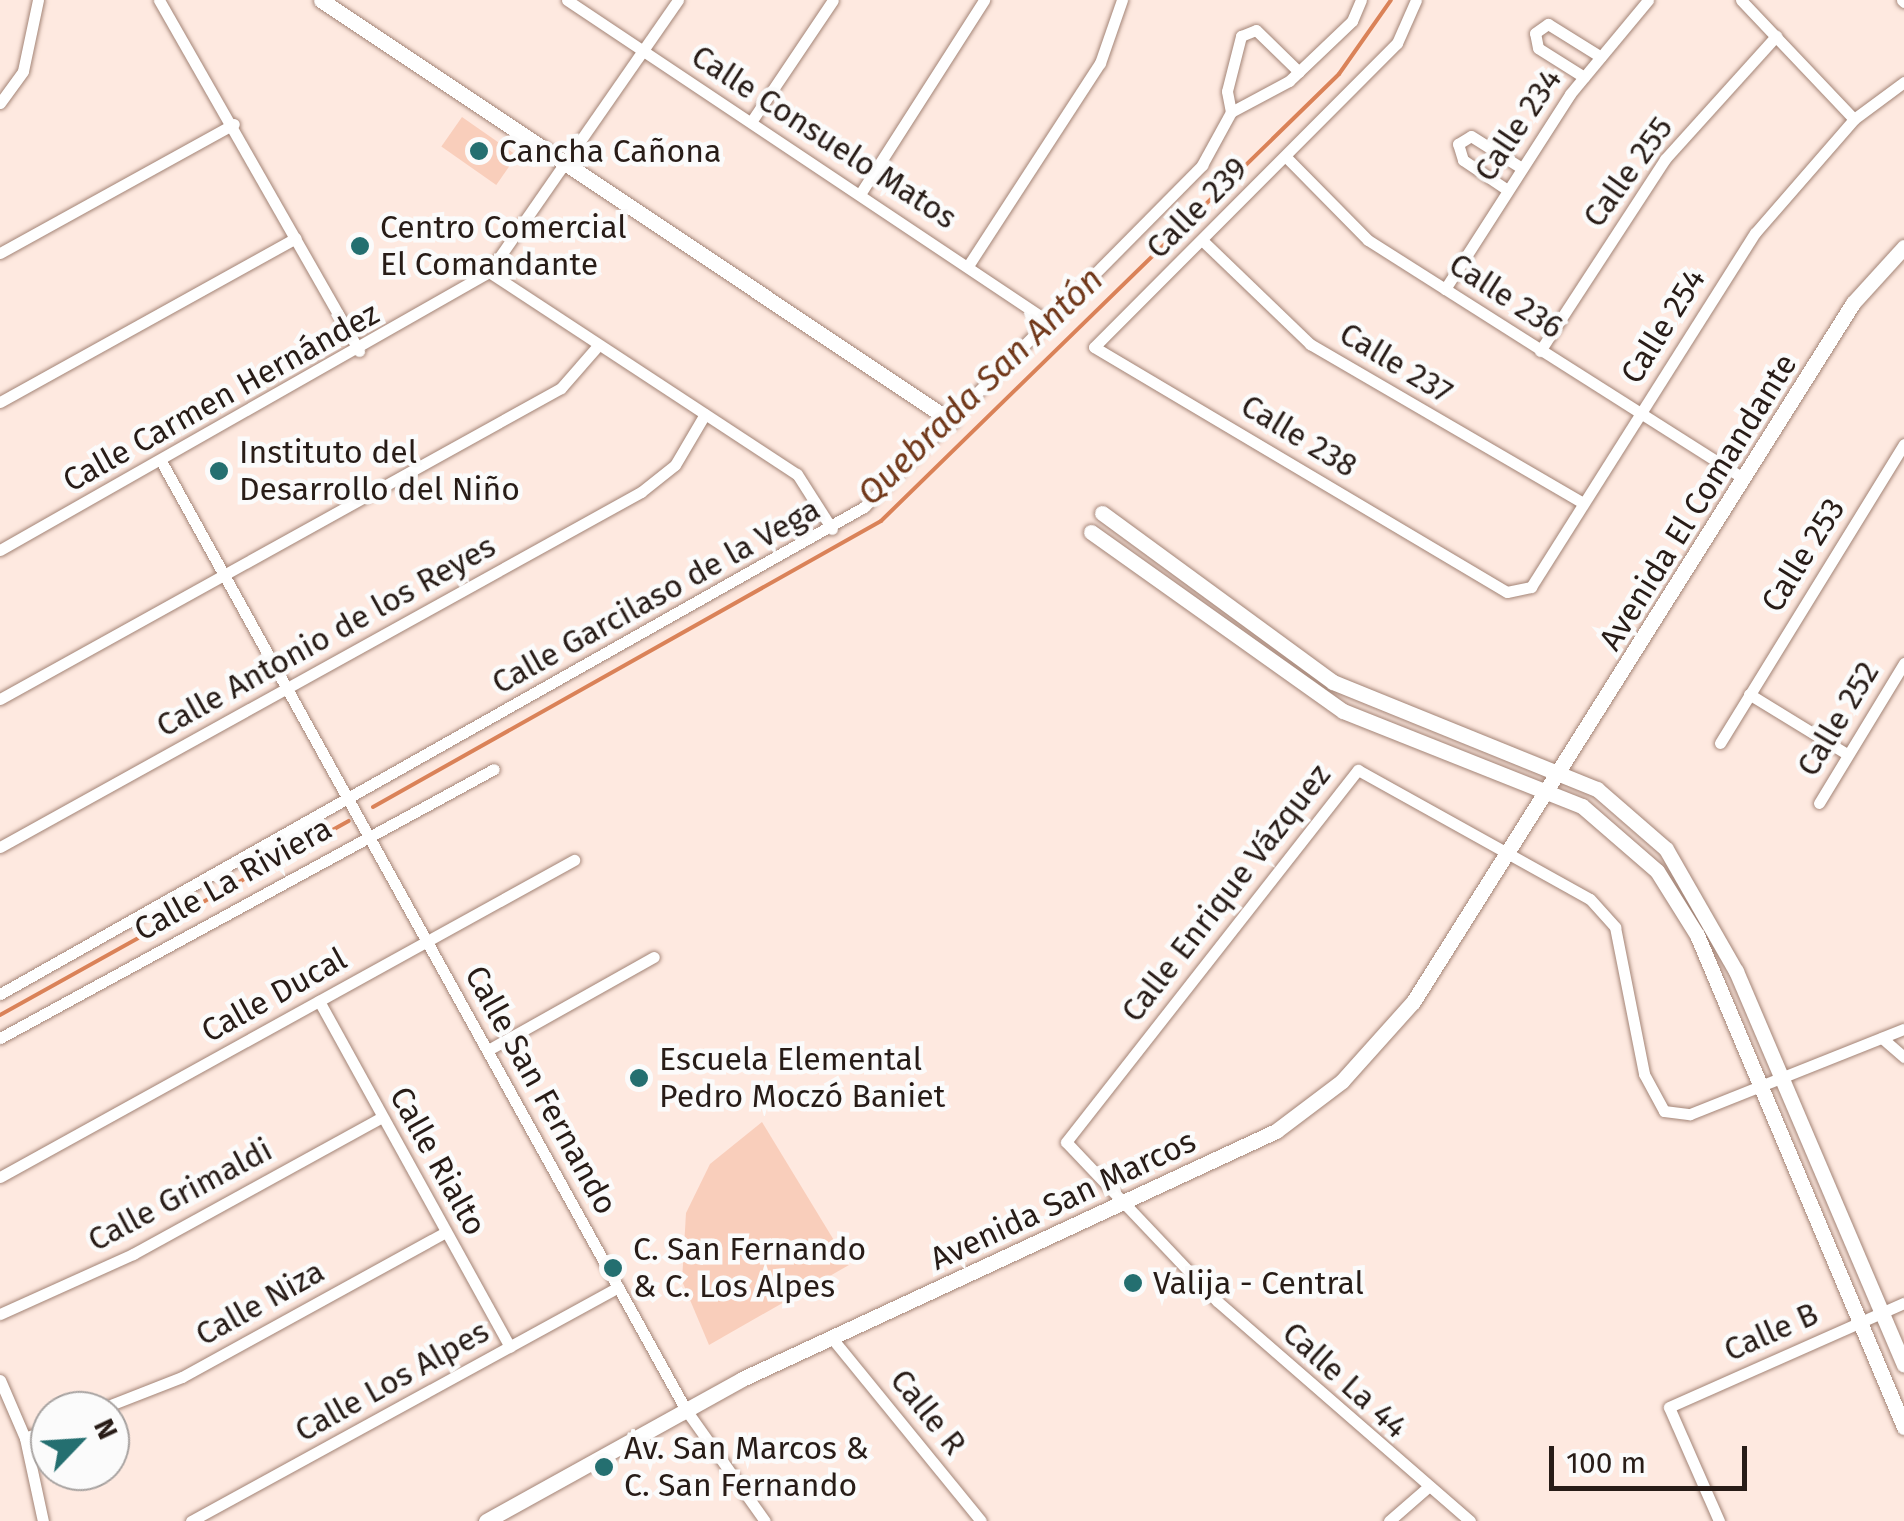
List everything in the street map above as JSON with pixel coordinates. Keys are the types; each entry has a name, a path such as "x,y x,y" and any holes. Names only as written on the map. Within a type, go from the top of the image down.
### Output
{"street":[{"path":"0,103 22,72 38,0"},
{"path":"158,0 234,124 359,351"},
{"path":"321,0 951,420"},
{"name":"Calle Consuelo Matos","path":"567,0 862,191 1049,322"},
{"name":"Calle Carmen Hernández","path":"0,550 359,351 490,272 678,0"},
{"path":"753,119 833,0"},
{"path":"862,191 984,0"},
{"path":"968,266 1100,63 1122,0"},
{"path":"1231,112 1299,72 1360,0"},
{"path":"1287,158 1380,60 1416,0"},
{"name":"Calle 234","path":"1445,289 1520,168 1584,77 1648,0"},
{"path":"1741,0 1854,119"},
{"path":"1584,77 1538,48 1534,32 1548,24 1601,57"},
{"name":"Calle Garcilaso de la Vega","path":"0,994 832,530 951,420 1202,166 1231,112 1226,91 1248,31 1299,72"},
{"name":"Calle 255","path":"1540,351 1664,159 1776,36"},
{"name":"Calle 254","path":"1486,578 1507,592 1531,587 1755,233 1854,119 1904,82"},
{"path":"0,253 234,124"},
{"path":"1506,189 1463,160 1458,144 1471,136 1520,168"},
{"name":"Calle 236","path":"1287,158 1368,240 1742,477"},
{"name":"Calle 239","path":"1103,338 1287,158"},
{"path":"0,402 296,238"},
{"name":"Calle 237","path":"1203,242 1310,344 1584,503"},
{"name":"Avenida El Comandante","path":"1550,795 1742,477 1854,304 1904,247"},
{"path":"490,272 595,350 706,414 797,474 832,530"},
{"name":"Calle 238","path":"1103,338 1094,347 1486,578"},
{"path":"0,699 561,388 595,350"},
{"name":"Calle Antonio de los Reyes","path":"0,848 641,492 675,465 706,414"},
{"name":"Calle 253","path":"1748,694 1904,444"},
{"name":"Calle San Fernando","path":"161,461 686,1410 757,1519"},
{"path":"1904,1364 1894,1307 1780,1076 1710,918 1666,849 1597,789 1333,682 1102,514 1091,532 1343,711 1582,806 1656,871 1697,935 1904,1428"},
{"name":"Calle 252","path":"1819,803 1904,663"},
{"path":"1720,743 1748,694 1846,754"},
{"name":"Calle La Riviera","path":"0,1038 494,769"},
{"name":"Calle Enrique Vázquez","path":"1066,1142 1358,770 1509,858 1590,899 1615,927 1644,1074 1664,1111 1690,1114 1760,1087"},
{"name":"Avenida San Marcos","path":"486,1521 686,1410 832,1337 1276,1131 1342,1081 1413,1002 1550,795"},
{"name":"Calle Ducal","path":"0,1177 574,860"},
{"path":"488,1050 654,957"},
{"name":"Calle Rialto","path":"320,1001 510,1347"},
{"path":"1760,1087 1904,1029"},
{"path":"1882,1038 1904,1057"},
{"name":"Calle Grimaldi","path":"0,1314 133,1254 382,1117"},
{"name":"Calle La 44","path":"1066,1142 1232,1314 1470,1521"},
{"name":"Calle Niza","path":"130,1397 182,1377 446,1232"},
{"name":"Calle Los Alpes","path":"191,1521 618,1287"},
{"name":"Calle B","path":"1719,1521 1669,1407 1894,1307"},
{"name":"Calle R","path":"832,1337 981,1521"},
{"path":"0,1380 25,1438 42,1521"},
{"path":"25,1438 30,1436"},
{"path":"1389,1521 1428,1488"}],"shaded area":[{"name":"Cancha Cañona","path":"462,117 517,155 496,185 441,146"},
{"path":"762,1122 849,1265 709,1345 682,1281 686,1213 710,1164"}],"waterway":[{"name":"Quebrada San Antón","path":"373,807 881,521 1339,74 1391,0"},
{"name":"Quebrada San Antón","path":"0,1015 349,821"}],"place":[{"name":"Cancha Cañona","path":"479,151"},
{"name":"Centro Comercial El Comandante","path":"360,246"},
{"name":"Instituto del Desarrollo del Niño","path":"219,471"},
{"name":"Escuela Elemental Pedro Moczó Baniet","path":"639,1078"},
{"name":"C. San Fernando & C. Los Alpes","path":"613,1268"},
{"name":"Valija - Central","path":"1133,1283"},
{"name":"Av. San Marcos & C. San Fernando","path":"604,1467"}]}
